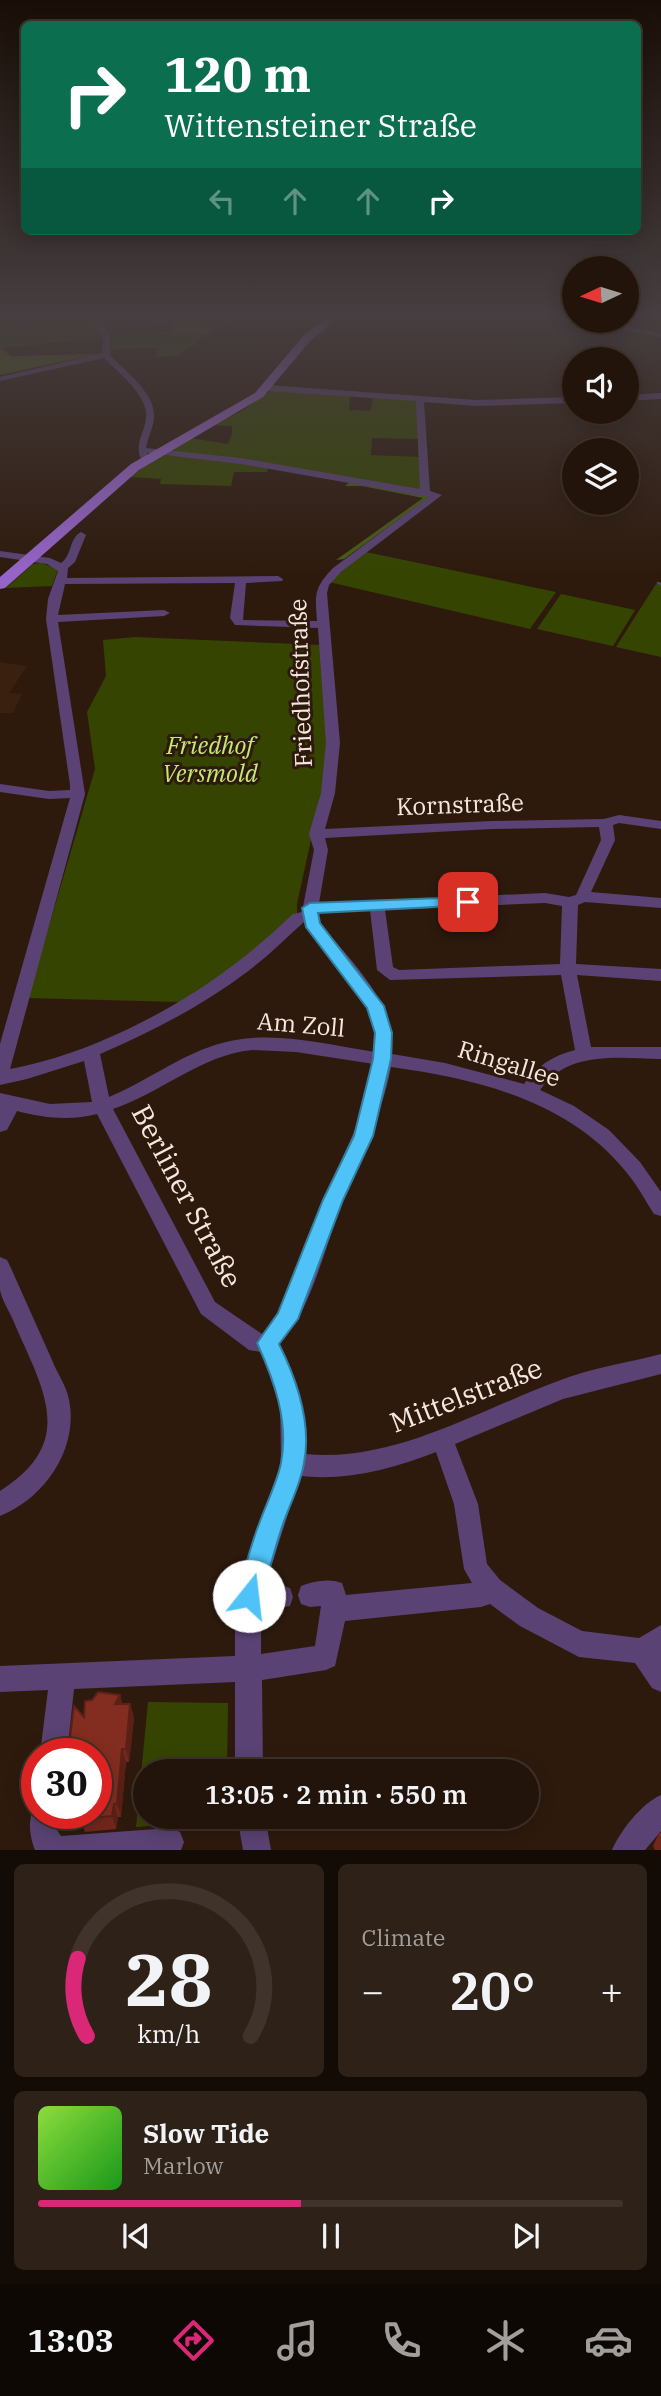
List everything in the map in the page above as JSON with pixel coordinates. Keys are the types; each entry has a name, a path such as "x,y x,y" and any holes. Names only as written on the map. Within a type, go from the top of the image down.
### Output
{"main road":[{"path":"0,585 148,454 252,400"}],"street":[{"path":"145,400 150,414 148,454 241,461 431,494 420,400"},
{"path":"445,400 495,403 562,400"},
{"name":"Friedhofstraße","path":"309,911 321,850 316,834 328,793 332,743 320,597 324,584 337,570 431,494"},
{"path":"0,554 31,558 62,567 70,562 81,536"},
{"path":"62,567 64,574 54,598 52,619 78,794 0,1077 23,1075 112,1042 232,975 309,911 545,898 661,903"},
{"path":"242,579 236,618 239,623 322,625"},
{"path":"61,581 278,579"},
{"path":"52,619 164,613"},
{"path":"0,788 49,794 78,794"},
{"path":"584,1053 570,1004 566,969 577,900 608,840 612,821"},
{"name":"Kornstraße","path":"316,834 612,821 661,825"},
{"path":"377,906 385,970 396,975 566,969 661,975"},
{"name":"Am Zoll","path":"104,1108 139,1093 208,1054 237,1045 268,1043 382,1059 383,1033 375,1006 312,923 309,911"},
{"path":"91,1050 97,1089 104,1108"},
{"path":"529,1091 537,1076 551,1065 584,1053 661,1052"},
{"path":"249,1759 248,1600 267,1535 293,1464 294,1439 290,1404 283,1374 267,1343 287,1319 333,1200 363,1136 382,1059"},
{"name":"Ringallee","path":"382,1059 469,1075 529,1091 561,1105 618,1147 636,1168 661,1208"},
{"path":"0,1125 6,1102"},
{"name":"Berliner Straße","path":"6,1102 56,1111 104,1108 208,1308 257,1343 267,1343"},
{"path":"0,1266 58,1399 60,1426 52,1451 41,1472 29,1486 0,1505"},
{"name":"Mittelstraße","path":"293,1464 331,1469 363,1466 560,1390 661,1364"},
{"path":"441,1438 466,1504 477,1569 491,1589 529,1617 579,1644 652,1645 661,1679"},
{"path":"336,1609 481,1595 491,1589"},
{"path":"0,1679 144,1675 248,1668 326,1657 336,1609 333,1592 310,1595"},
{"path":"248,1600 281,1597"},
{"path":"55,1738 63,1676"},
{"path":"626,1850 661,1809"},
{"path":"43,1829 47,1844 59,1850 170,1842"},
{"path":"253,1829 257,1850"}],"shaded area":[{"path":"0,662 27,666 9,693 22,694 13,713 0,713"}],"green space":[{"path":"257,400 350,400 349,410 371,411 373,400 418,401 420,439 372,438 371,455 420,457 422,490 253,461 164,453 190,438 228,444 232,426 214,425"},
{"path":"160,455 268,466 267,472 234,472 231,486 160,484 161,479 130,477"},
{"path":"350,482 431,496 344,559 336,560 423,498 362,486 345,486"},
{"path":"366,552 556,592 530,629 329,582"},
{"path":"41,563 58,569 52,586 6,588 33,564"},
{"path":"656,584 661,585 661,657 616,647"},
{"path":"561,594 635,610 613,646 537,629"},
{"name":"Friedhof Versmold","path":"135,637 320,645 327,716 327,766 297,913 239,966 180,1002 28,998 95,769 87,712 106,676 103,640"},
{"path":"148,1702 228,1703 227,1759 143,1759"}],"building":[{"path":"98,1692 120,1695 115,1704 130,1704 126,1749 122,1749 117,1804 114,1804 112,1816 112,1738 70,1738 74,1706 84,1717 85,1701 92,1700"}],"route":[{"path":"249,1596 267,1535 293,1464 294,1439 290,1404 283,1374 267,1343 287,1319 333,1200 363,1136 382,1059 383,1033 375,1006 312,923 310,908 468,902"}]}
